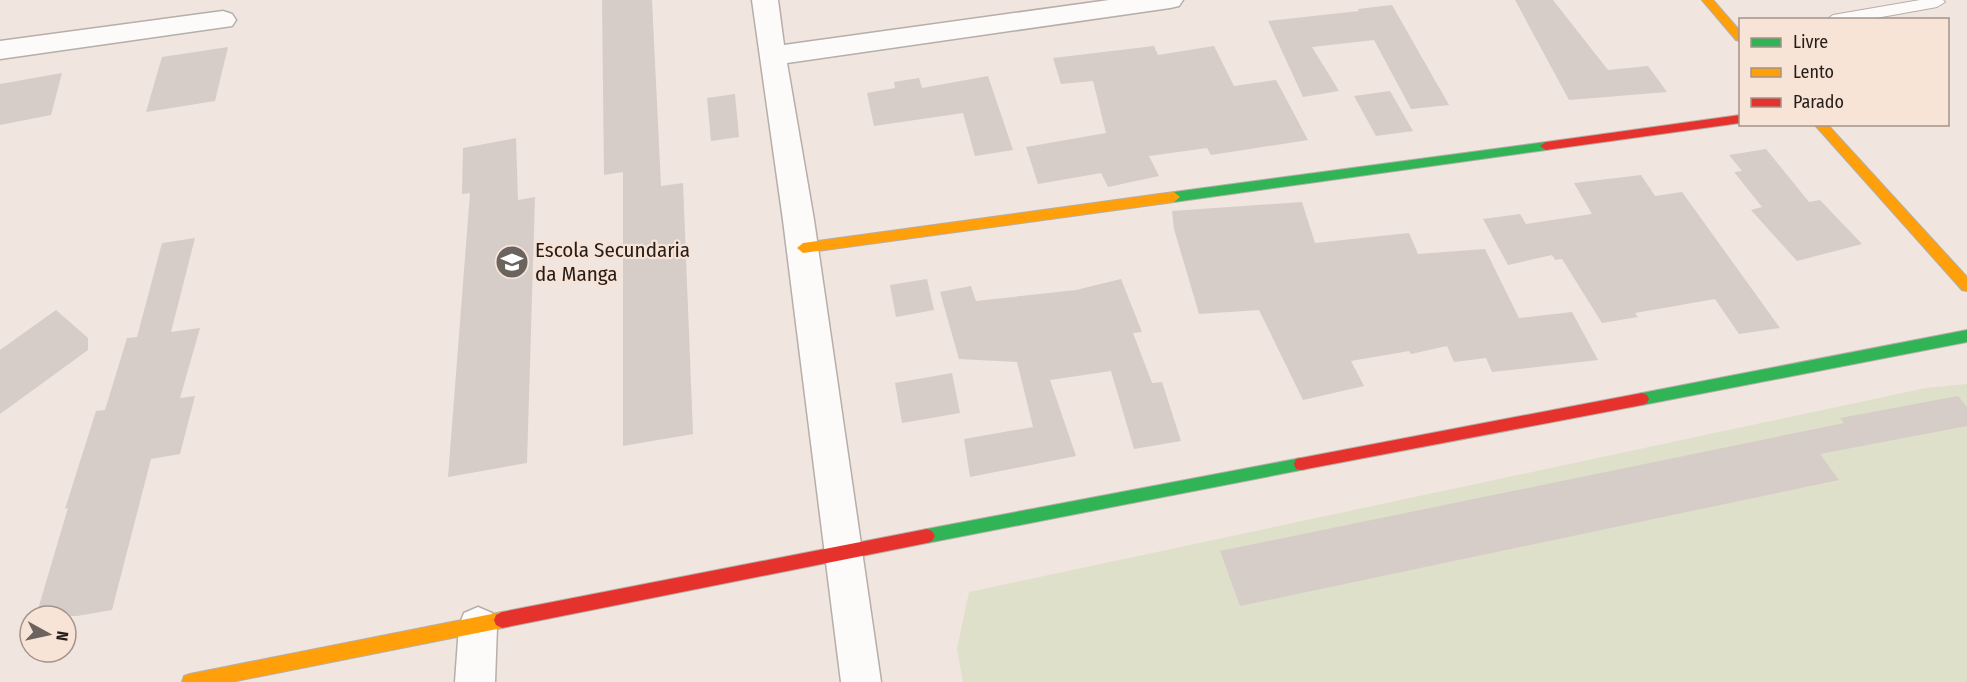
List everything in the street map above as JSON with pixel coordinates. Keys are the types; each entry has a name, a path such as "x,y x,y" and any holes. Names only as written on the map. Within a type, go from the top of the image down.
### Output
{"street":[{"path":"765,0 803,248 840,553 861,682"},
{"path":"772,56 1170,0"},
{"path":"1707,0 1739,35"},
{"path":"0,50 223,20"},
{"path":"803,248 1739,119"},
{"path":"1822,126 1967,286"},
{"path":"190,682 840,553 1967,336"},
{"path":"475,682 478,626"}],"lane":[{"path":"1845,18 1937,2"}],"green space":[{"path":"1967,384 1967,682 963,682 957,649 969,592 1926,388"}],"building":[{"path":"602,0 652,0 661,186 683,183 693,434 623,446 623,172 604,175"},
{"path":"1515,0 1553,0 1608,70 1648,66 1667,92 1569,100"},
{"path":"1392,5 1449,105 1411,109 1374,40 1312,47 1339,91 1303,97 1268,21"},
{"path":"1154,46 1158,55 1214,46 1234,86 1276,80 1308,140 1211,155 1207,148 1149,156 1159,176 1108,187 1101,173 1038,184 1026,147 1106,133 1093,81 1061,84 1053,58"},
{"path":"228,47 215,101 146,112 162,57"},
{"path":"62,73 51,115 0,125 0,84"},
{"path":"988,76 1013,150 975,156 963,113 874,126 867,93 895,88 894,82 919,78 922,88"},
{"path":"1390,91 1413,131 1376,136 1354,96"},
{"path":"735,94 739,137 711,141 707,98"},
{"path":"516,138 518,200 535,197 527,463 448,477 470,193 462,194 463,148"},
{"path":"1766,149 1809,202 1820,200 1862,244 1797,261 1751,210 1762,207 1734,172 1742,171 1729,155"},
{"path":"1641,175 1655,196 1682,192 1780,328 1739,334 1715,299 1635,313 1638,317 1602,323 1562,259 1555,260 1552,255 1508,265 1483,219 1520,214 1526,224 1592,214 1574,183"},
{"path":"1302,202 1315,243 1409,233 1418,254 1485,249 1519,318 1572,312 1598,360 1492,372 1486,358 1454,362 1447,346 1411,354 1409,351 1351,361 1364,386 1303,400 1259,310 1199,314 1174,229 1172,211"},
{"path":"195,238 171,332 200,328 180,398 195,396 180,454 151,459 112,610 78,616 78,604 40,604 68,508 65,509 96,411 105,410 127,338 137,337 162,243"},
{"path":"927,279 934,310 896,317 890,285"},
{"path":"1121,279 1142,332 1133,333 1152,383 1162,382 1181,441 1134,449 1111,371 1050,380 1076,456 970,477 964,439 1033,427 1017,362 959,359 940,292 971,286 976,301 1076,290"},
{"path":"56,310 88,338 88,350 0,414 0,350"},
{"path":"952,373 960,413 902,423 895,383"},
{"path":"1958,396 1967,407 1967,426 1820,454 1839,480 1240,606 1220,551 1844,423 1840,418"}],"traffic: fast":[{"path":"1174,197 1546,146"},
{"path":"1642,399 1967,336"},
{"path":"927,536 1301,464"}],"traffic: slow":[{"path":"1707,0 1739,36"},
{"path":"1822,126 1967,286"},
{"path":"803,248 1174,197"},
{"path":"190,682 502,620"}],"traffic: jam":[{"path":"1546,146 1739,119"},
{"path":"1301,464 1642,399"},
{"path":"502,620 927,536"}],"place":[{"name":"Escola Secundaria da Manga","path":"512,262"}]}
